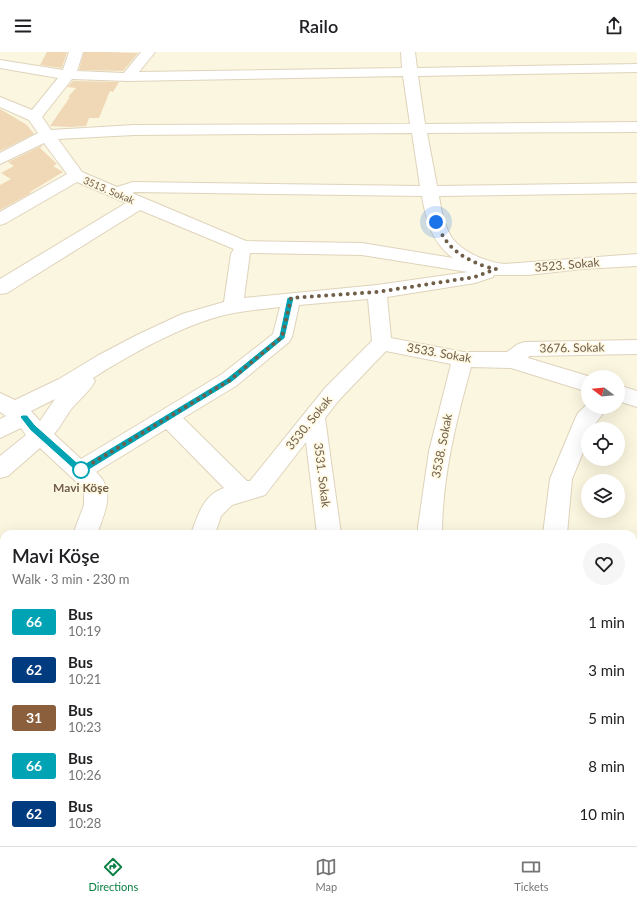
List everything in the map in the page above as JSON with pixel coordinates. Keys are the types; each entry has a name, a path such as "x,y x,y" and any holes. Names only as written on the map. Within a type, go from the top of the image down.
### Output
{"street":[{"path":"0,101 34,117 68,75 76,52"},
{"path":"128,77 148,52"},
{"path":"408,52 419,128 436,222 445,240 469,259 490,268"},
{"path":"0,64 68,75 128,77 637,68"},
{"path":"0,117 17,110"},
{"name":"3513. Sokak","path":"34,117 76,176 244,247"},
{"path":"0,159 47,136 134,130 637,127"},
{"path":"0,219 76,176"},
{"path":"116,193 133,187 430,191 637,188"},
{"path":"0,288 139,203"},
{"path":"233,306 240,254 244,247"},
{"name":"3523. Sokak","path":"244,247 362,249 452,264 517,269 589,262 637,260"},
{"path":"0,429 13,409 66,385 104,361 189,319 233,306 291,298 377,292 475,277 490,268"},
{"path":"377,292 382,343"},
{"path":"81,470 230,380 282,337 291,298"},
{"name":"3533. Sokak","path":"382,343 463,359 511,360 581,382"},
{"name":"3530. Sokak","path":"204,530 211,511 225,497 257,488 332,394 382,343"},
{"name":"3676. Sokak","path":"511,360 525,349 637,347"},
{"name":"3538. Sokak","path":"430,530 439,460 452,395 463,359"},
{"path":"0,469 41,435 54,420 64,403 104,361"},
{"path":"625,395 637,399"},
{"path":"13,409 81,470 95,485 96,505 87,530"},
{"path":"555,530 561,479 586,419 591,414"},
{"name":"3531. Sokak","path":"314,416 328,530"},
{"path":"168,417 243,492"}],"building":[{"path":"47,52 67,52 62,68 40,65"},
{"path":"84,52 138,53 123,71 79,70"},
{"path":"73,81 119,82 113,92 110,91 99,118 89,118 86,126 50,126 70,97 68,97 76,88 67,87"},
{"path":"0,109 27,125 34,134 0,151"},
{"path":"43,145 40,148 57,164 53,166 63,172 30,192 31,193 0,210 0,185 11,179 1,173 14,166 8,162"}],"bus line":[{"name":"66","path":"24,417 52,446 81,470 230,380 282,337 291,298"}],"place":[{"name":"Mavi Köşe","path":"81,470"}],"route":[{"path":"81,470 230,380 282,337 291,298 377,292 475,277 496,269 484,267 458,252 445,240 436,222"}]}
